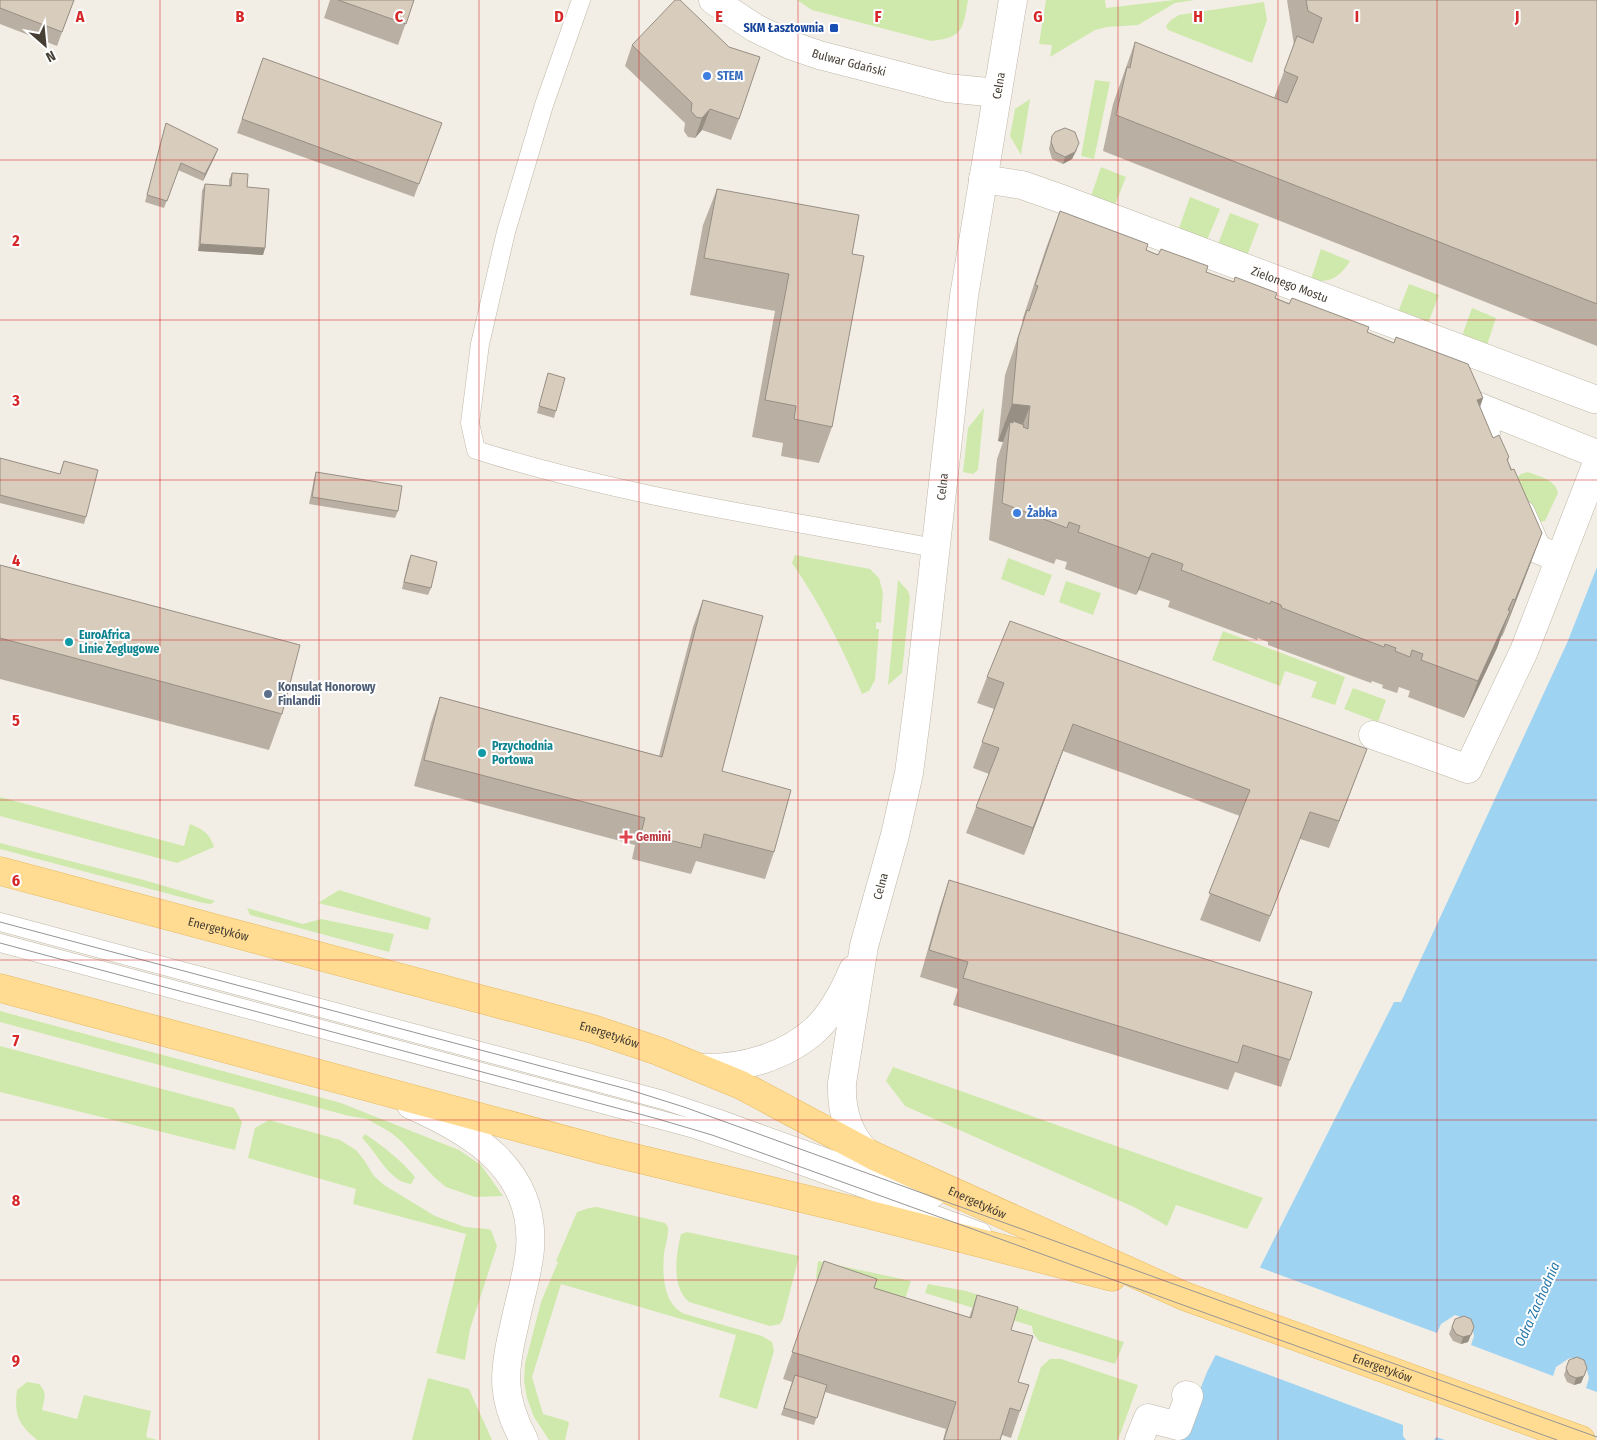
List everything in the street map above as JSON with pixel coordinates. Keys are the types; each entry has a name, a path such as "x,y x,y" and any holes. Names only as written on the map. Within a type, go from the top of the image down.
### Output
{"main road":[{"name":"Energetyków","path":"0,871 593,1030 658,1051 702,1068 772,1101 866,1152 1184,1296 1581,1440"},
{"name":"Energetyków","path":"0,988 622,1155 867,1214 1184,1296"}],"street":[{"name":"Bulwar Gdański","path":"713,0 755,28 819,56 947,88 997,93"},
{"name":"Celna","path":"866,1152 857,1142 848,1123 842,1097 842,1083 864,946 895,836 909,774 964,296 1011,12"},
{"name":"Zielonego Mostu","path":"983,179 1022,185 1043,192 1594,399"},
{"path":"1498,459 1474,404 1597,454"},
{"path":"1373,735 1468,769 1524,651 1597,463"},
{"path":"1509,486 1537,549 1559,558"},
{"name":"Celna","path":"702,1068 731,1067 753,1062 786,1050 803,1040 817,1028 836,1003 864,946"},
{"path":"366,1087 432,1115 472,1137 498,1158 520,1192 527,1214 530,1249 508,1346 506,1380 510,1406 524,1440"},
{"path":"1147,1420 1178,1426 1188,1396"}],"lane":[{"path":"581,0 544,105 506,232 480,344 470,423 476,450 511,461 661,498 935,548"},
{"path":"0,922 663,1100 750,1129 1084,1251"},
{"path":"0,944 691,1128 772,1155 1099,1274"}],"green space":[{"path":"797,0 968,0 965,18 960,30 950,37 931,41 812,10"},
{"path":"1046,0 1105,0 1106,8 1174,0 1195,0 1175,3 1138,25 1107,27 1095,30 1050,57 1052,45 1039,44"},
{"path":"1264,2 1267,20 1252,63 1168,30 1166,26 1179,15"},
{"path":"1095,80 1110,82 1094,159 1081,156"},
{"path":"1030,99 1021,155 1010,136 1015,109"},
{"path":"1101,167 1126,177 1115,205 1091,196"},
{"path":"1190,197 1220,209 1207,240 1179,228"},
{"path":"1230,213 1259,224 1247,256 1218,244"},
{"path":"1321,249 1350,261 1343,271 1334,278 1317,281 1311,279"},
{"path":"1409,284 1439,295 1428,323 1398,312"},
{"path":"1472,308 1496,318 1487,345 1462,336"},
{"path":"984,408 978,470 973,474 963,472 968,428"},
{"path":"1528,472 1550,482 1558,493 1545,521 1538,522 1515,479 1521,474"},
{"path":"795,555 870,569 879,578 883,593 881,623 876,622 876,629 879,629 875,680 869,691 862,694 830,627 792,563"},
{"path":"1008,558 1052,575 1044,596 1001,579"},
{"path":"898,580 908,591 910,597 902,673 888,685"},
{"path":"1066,581 1101,593 1093,615 1059,602"},
{"path":"1223,631 1345,677 1335,705 1311,697 1317,682 1285,671 1280,686 1212,660"},
{"path":"1353,688 1386,700 1378,722 1344,709"},
{"path":"0,797 184,846 190,824 205,833 214,847 177,863 0,816"},
{"path":"0,843 144,880 215,901 211,904 203,903 0,849"},
{"path":"339,890 431,918 428,930 318,903"},
{"path":"247,908 303,924 321,919 394,934 389,952 250,915"},
{"path":"0,1011 341,1103 459,1150 481,1165 503,1196 475,1197 446,1187 434,1177 401,1141 390,1132 367,1119 349,1116 0,1022"},
{"path":"0,1046 234,1108 242,1122 235,1150 0,1092"},
{"path":"893,1067 1263,1198 1247,1229 1176,1205 1167,1226 1136,1208 905,1106 886,1081"},
{"path":"269,1120 340,1140 356,1150 374,1176 384,1185 435,1216 465,1227 491,1230 497,1246 470,1329 465,1360 436,1353 466,1234 353,1204 356,1189 248,1158 255,1128"},
{"path":"365,1134 392,1154 415,1177 411,1184 396,1178 390,1172 362,1138"},
{"path":"597,1207 665,1223 668,1230 664,1254 664,1280 669,1297 678,1310 685,1314 762,1336 772,1342 774,1351 757,1409 719,1397 736,1335 561,1284 532,1377 543,1414 569,1423 565,1440 549,1440 534,1417 527,1398 524,1381 525,1364 541,1302 577,1212"},
{"path":"687,1232 799,1256 783,1319 780,1324 770,1326 689,1302 679,1288 676,1270 681,1234"},
{"path":"818,1261 911,1281 903,1305 816,1278"},
{"path":"928,1284 966,1291 1124,1342 1115,1364 1039,1341 1033,1333 1032,1326 925,1293"},
{"path":"1050,1359 1061,1359 1138,1385 1118,1440 1017,1440 1041,1367"},
{"path":"428,1378 469,1389 492,1440 412,1440"},
{"path":"27,1382 39,1384 44,1390 45,1396 42,1410 77,1419 84,1395 151,1411 146,1437 157,1440 37,1440 25,1429 17,1413 17,1390"}],"water":[{"name":"Odra Zachodnia","path":"1597,567 1597,1440 1180,1440 1207,1372 1394,1002 1401,1002 1567,643"}],"pier":[{"path":"1256,1266 1437,1333 1441,1324 1455,1315 1469,1320 1474,1336 1471,1345 1553,1376 1556,1367 1568,1359 1571,1358 1585,1363 1589,1378 1586,1388 1597,1392 1597,1440 1445,1440 1436,1437 1434,1440 1406,1440 1403,1436 1403,1425 1213,1354"}],"building":[{"path":"0,0 74,0 62,32 0,8"},
{"path":"338,0 414,0 406,24"},
{"path":"675,0 680,0 729,47 760,57 739,119 710,109 702,118 696,117 691,111 692,103 632,45"},
{"path":"1306,0 1597,0 1597,304 1116,115 1127,67 1130,68 1135,42 1287,103 1298,77 1284,71 1297,36 1313,43 1322,18 1308,11"},
{"path":"263,58 442,123 419,184 242,119"},
{"path":"166,123 218,149 205,174 181,163 167,201 147,195"},
{"path":"1065,128 1075,132 1079,143 1075,152 1065,157 1055,152 1051,142 1055,132"},
{"path":"232,173 248,174 247,187 269,189 265,248 200,244 205,184 231,186"},
{"path":"717,189 859,215 852,254 864,256 832,427 794,419 796,406 765,400 789,274 704,258"},
{"path":"1060,211 1148,244 1146,250 1158,255 1161,249 1208,266 1206,272 1234,282 1235,277 1277,293 1275,298 1289,304 1292,298 1369,327 1367,332 1394,343 1396,337 1468,364 1483,398 1477,400 1493,438 1499,435 1509,457 1507,459 1511,470 1514,469 1542,533 1515,600 1513,599 1508,610 1510,611 1478,681 1421,660 1423,654 1412,650 1410,657 1395,651 1396,648 1385,644 1384,647 1282,608 1281,605 1271,601 1270,604 1181,570 1183,564 1152,553 1149,558 1078,532 1080,526 1069,522 1067,528 1002,503 1010,422 1013,423 1013,421 1024,425 1023,427 1028,429 1030,406 1012,404 1018,338 1027,310 1029,311 1038,286 1035,285"},
{"path":"548,373 565,378 556,411 539,406"},
{"path":"0,458 60,474 64,461 98,470 86,517 0,495"},
{"path":"316,472 402,486 398,511 312,497"},
{"path":"411,555 437,562 431,588 404,582"},
{"path":"0,565 300,645 282,714 0,638"},
{"name":"Przychodnia Portowa","path":"703,600 763,616 722,771 791,790 774,852 704,834 701,848 641,833 645,818 424,760 440,697 662,757"},
{"path":"1010,621 1367,749 1339,821 1310,812 1270,916 1209,893 1250,790 1073,724 1033,828 976,807 999,748 982,742 1004,683 987,677"},
{"path":"949,880 1312,992 1290,1060 1243,1045 1238,1063 963,978 968,962 929,950"},
{"path":"824,1261 877,1279 874,1288 971,1318 977,1295 1018,1307 1011,1330 1033,1336 1018,1382 1029,1385 1020,1411 1010,1408 1000,1440 944,1440 956,1402 792,1352"},
{"path":"1464,1316 1471,1319 1474,1327 1471,1335 1463,1337 1456,1334 1452,1327 1455,1319"},
{"path":"1577,1357 1584,1360 1587,1368 1584,1376 1576,1378 1569,1375 1566,1368 1569,1360"},
{"path":"795,1375 827,1385 817,1418 784,1408"}],"tram line":[{"path":"0,922 627,1089 684,1107 1597,1437"},
{"path":"0,943 712,1135 1557,1440"}],"place":[{"name":"SKM Łasztownia","path":"834,28"},
{"name":"STEM","path":"707,76"},
{"name":"Żabka","path":"1017,513"},
{"name":"EuroAfrica Linie Żeglugowe","path":"69,642"},
{"name":"Konsulat Honorowy Finlandii","path":"268,694"},
{"name":"Przychodnia Portowa","path":"482,753"},
{"name":"Gemini","path":"626,837"}]}
